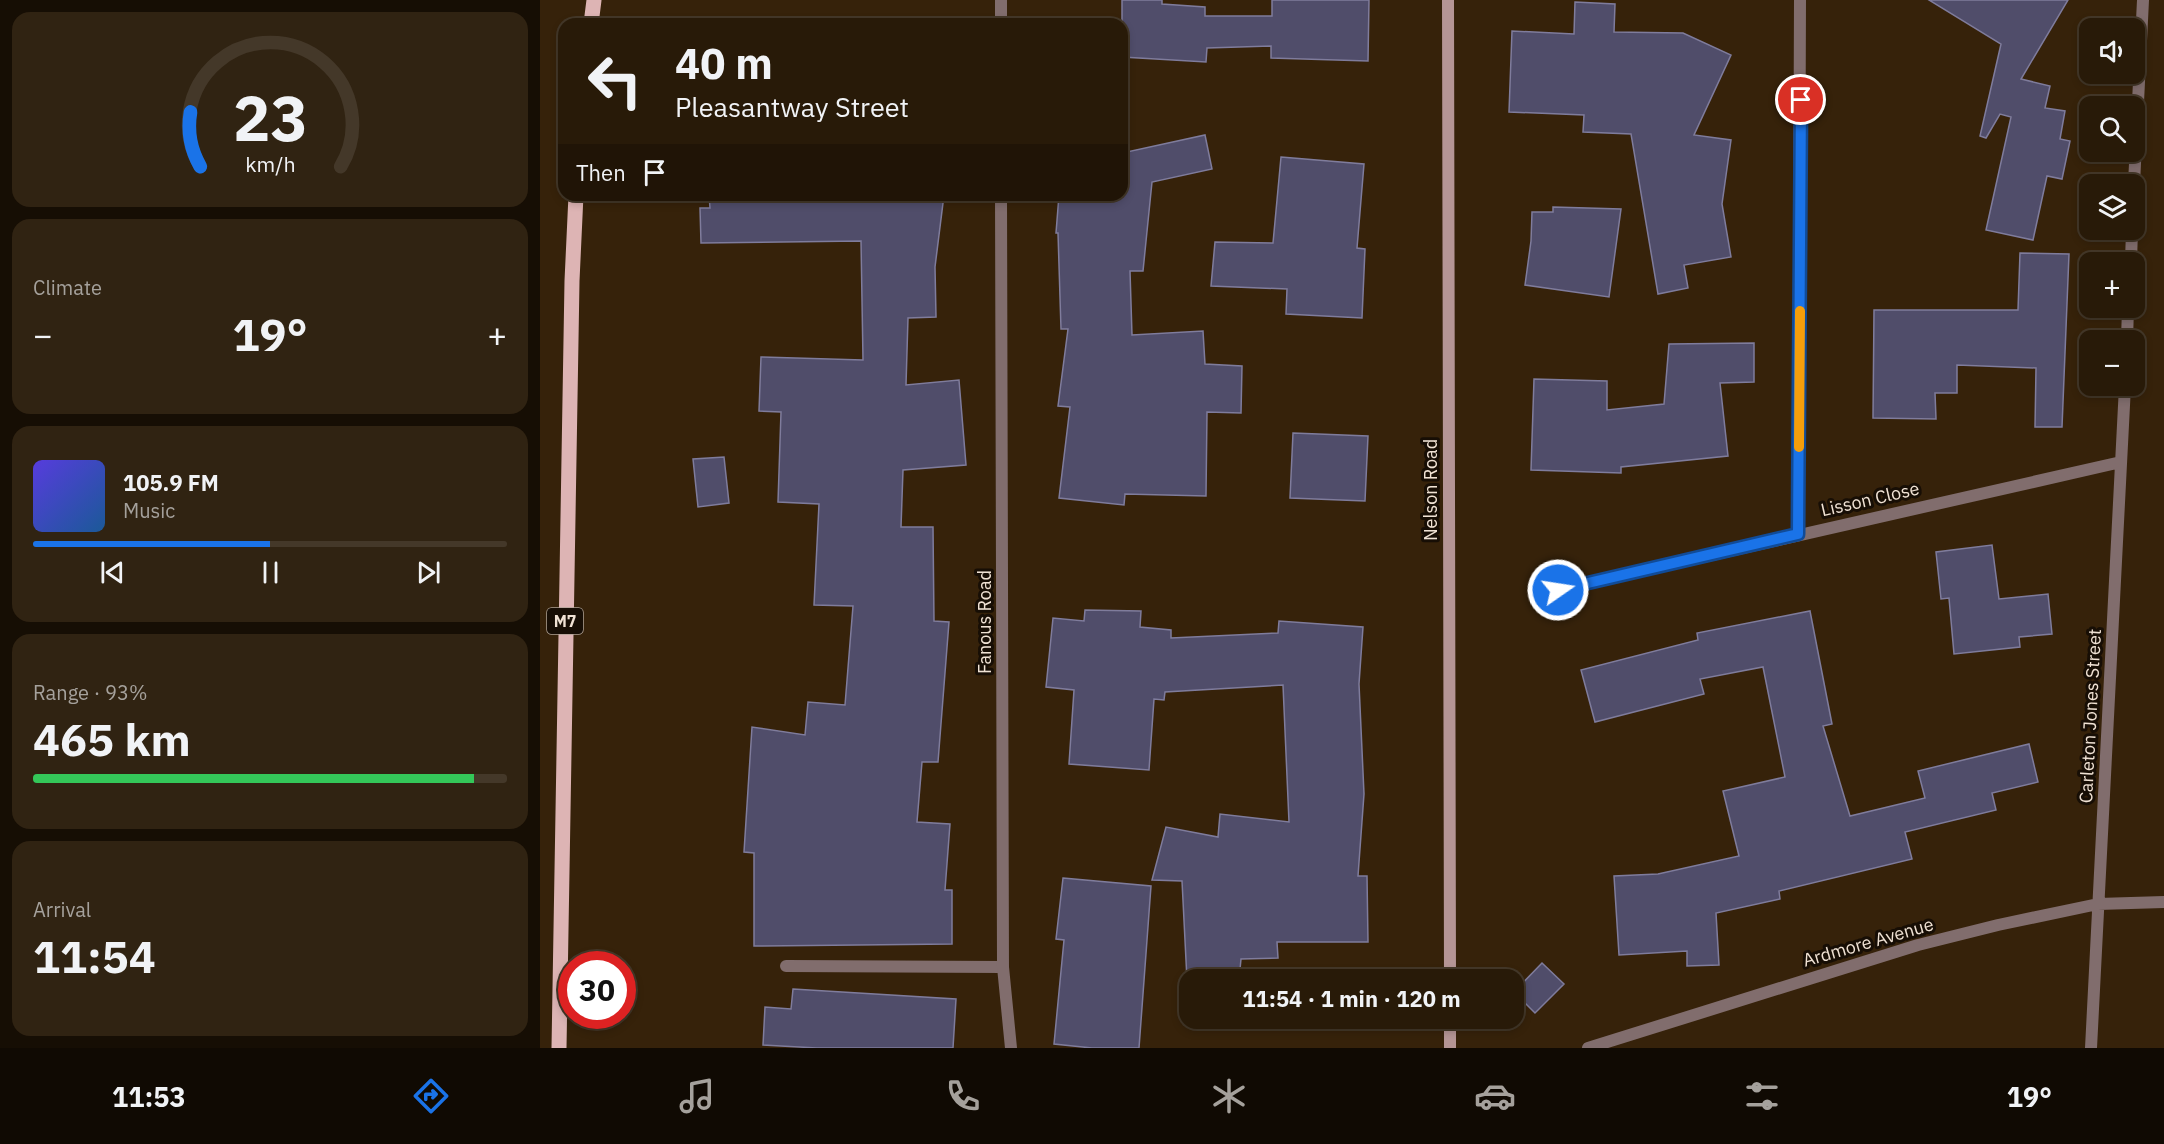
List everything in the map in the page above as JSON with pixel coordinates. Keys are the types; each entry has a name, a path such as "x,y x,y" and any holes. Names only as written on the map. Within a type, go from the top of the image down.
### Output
{"main road":[{"path":"592,18 594,0"},
{"name":"M7","path":"559,1048 572,281 576,201"}],"street":[{"path":"1001,0 1001,18"},
{"name":"Nelson Road","path":"1448,0 1450,969"},
{"path":"1798,534 1800,0"},
{"path":"2134,174 2143,0"},
{"name":"Fanous Road","path":"1001,201 1003,967 1011,1048"},
{"name":"Carleton Jones Street","path":"2091,1048 2124,396"},
{"name":"Lisson Close","path":"1558,590 2121,462"},
{"name":"Ardmore Avenue","path":"1588,1048 1918,945 2045,913 2098,904 2164,902"},
{"path":"786,966 1003,967"},
{"path":"1450,1029 1450,1048"}],"building":[{"path":"1122,0 1162,0 1162,4 1205,7 1205,16 1272,16 1272,0 1369,0 1368,61 1271,58 1271,46 1207,48 1206,62 1128,57 1128,18 1122,18"},
{"path":"1929,0 2068,0 2021,79 2050,86 2045,108 2065,111 2060,139 2070,141 2062,179 2047,176 2033,240 1986,230 2011,117 2000,114 1986,138 1980,136 2001,44"},
{"path":"1575,2 1615,4 1614,32 1683,33 1731,55 1694,135 1731,140 1722,204 1731,257 1684,265 1688,288 1658,294 1631,134 1583,132 1584,115 1509,112 1512,31 1574,34"},
{"path":"1205,135 1212,169 1152,182 1143,271 1130,271 1132,335 1203,331 1205,364 1242,366 1241,413 1207,412 1206,496 1125,494 1124,505 1059,498 1070,407 1058,406 1068,329 1061,329 1058,233 1056,233 1059,201 1128,201 1128,152"},
{"path":"1281,157 1364,164 1357,248 1365,249 1362,318 1286,314 1287,289 1211,286 1215,242 1273,243"},
{"path":"709,201 943,201 935,267 936,317 908,318 906,385 959,380 966,465 903,470 901,527 933,527 934,621 949,622 938,762 922,762 917,822 950,824 945,890 952,890 952,944 754,946 754,853 744,852 752,727 805,735 808,702 845,705 853,606 814,605 819,504 778,502 781,412 759,411 761,357 863,360 861,241 701,243 700,208 710,208"},
{"path":"1553,207 1621,209 1609,297 1525,285 1532,212 1553,212"},
{"path":"2020,253 2069,254 2062,427 2035,427 2036,368 1957,365 1957,393 1935,393 1936,419 1873,418 1874,310 2018,310"},
{"path":"1754,343 1754,382 1720,383 1728,456 1621,467 1621,473 1531,470 1534,379 1607,381 1607,410 1664,404 1669,344"},
{"path":"1293,433 1368,436 1365,501 1290,498"},
{"path":"724,457 729,503 698,507 693,459"},
{"path":"1992,545 1999,599 2048,594 2052,634 2019,637 2020,647 1954,654 1949,598 1941,599 1936,552"},
{"path":"1085,610 1141,611 1140,627 1171,630 1171,638 1278,633 1279,621 1363,627 1359,684 1364,794 1358,876 1367,876 1368,942 1277,942 1278,958 1241,959 1240,969 1186,969 1182,881 1152,880 1166,827 1218,837 1220,814 1289,822 1283,685 1165,692 1164,700 1154,699 1149,770 1069,764 1074,690 1046,687 1053,618 1084,621"},
{"path":"1810,611 1832,724 1823,726 1850,816 1925,798 1918,771 2029,744 2038,782 1992,793 1996,810 1905,832 1912,859 1779,891 1780,899 1716,913 1719,965 1687,966 1687,951 1619,955 1614,876 1658,874 1739,856 1723,791 1785,777 1763,667 1700,679 1704,694 1595,722 1581,670 1698,640 1697,633"},
{"path":"1063,878 1151,886 1139,1048 1092,1048 1054,1044 1064,940 1056,939"},
{"path":"1542,963 1564,984 1535,1013 1524,1002 1524,982"},
{"path":"793,989 956,999 953,1048 817,1048 763,1045 765,1007 791,1009"}],"slow traffic":[{"path":"1799,447 1800,311"}],"route":[{"path":"1558,590 1798,534 1801,100"}]}
